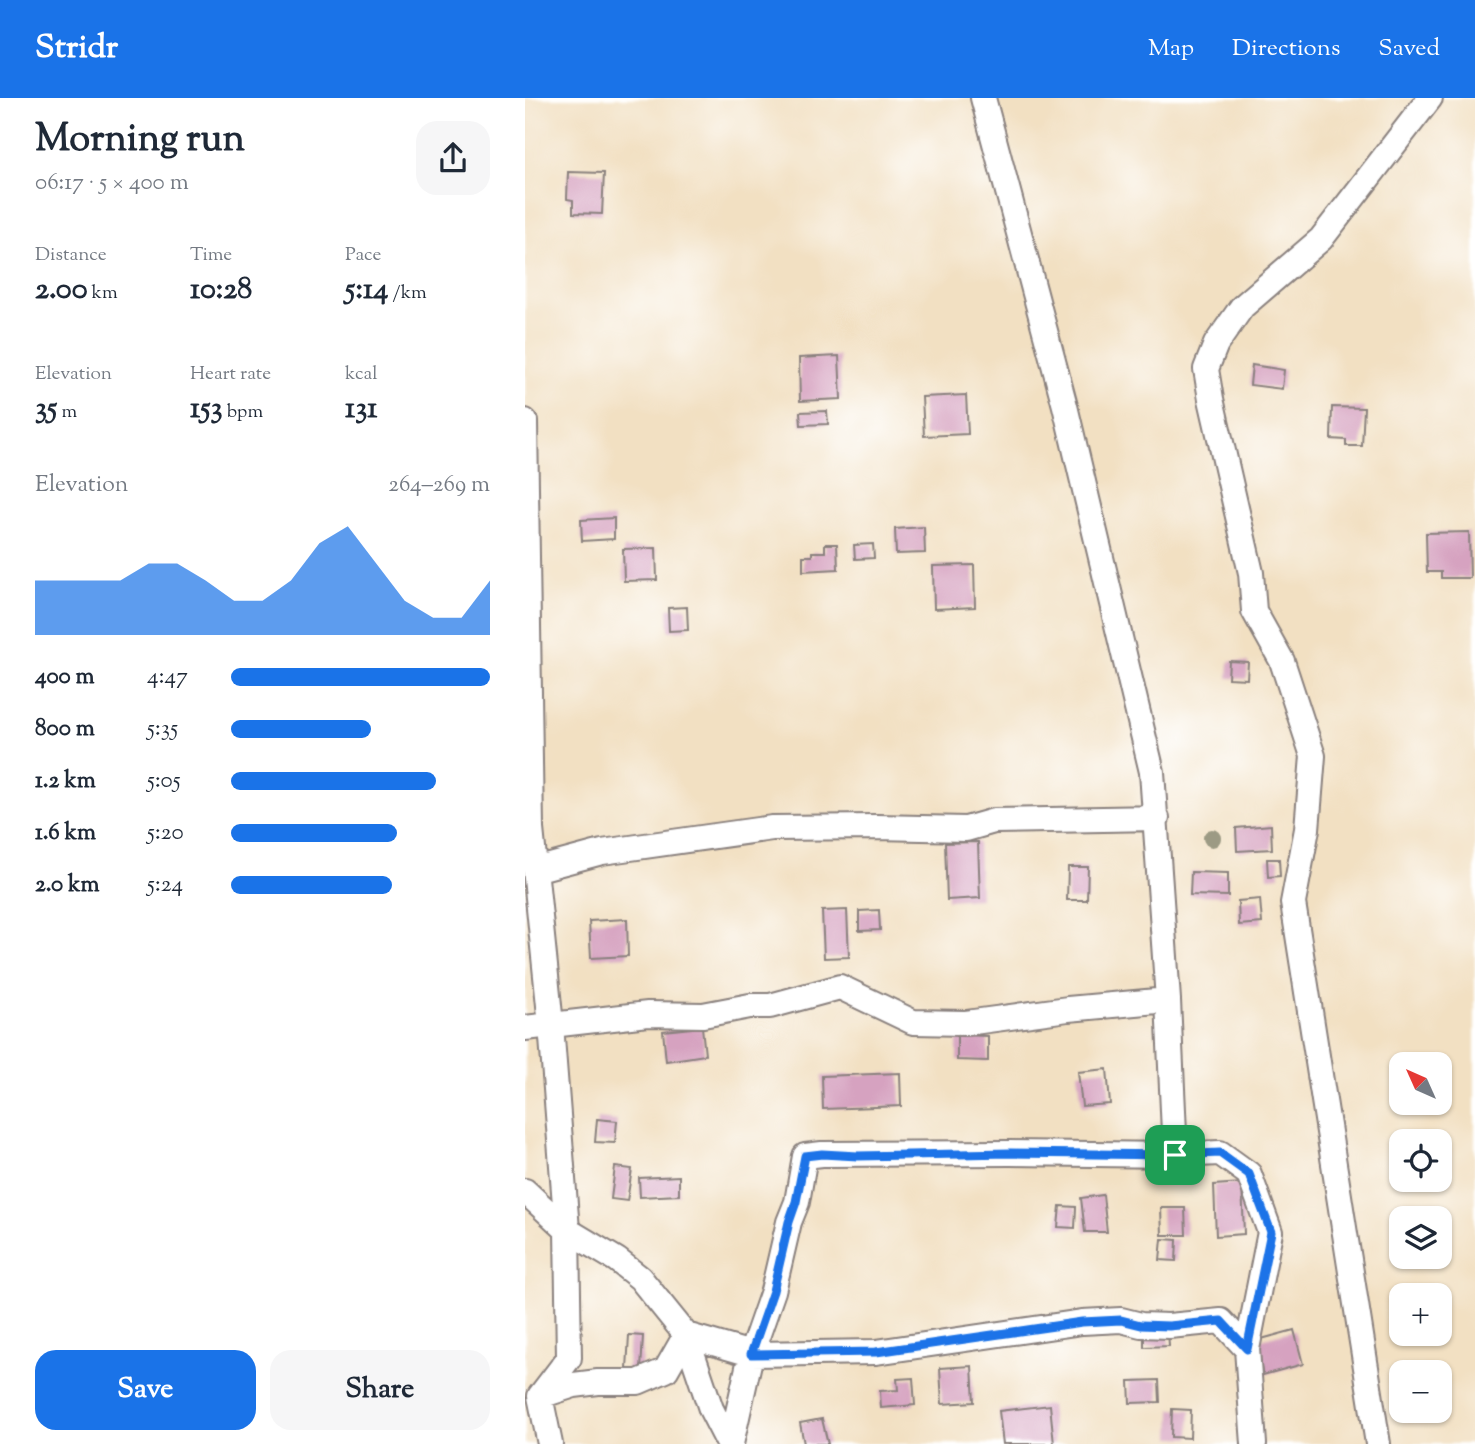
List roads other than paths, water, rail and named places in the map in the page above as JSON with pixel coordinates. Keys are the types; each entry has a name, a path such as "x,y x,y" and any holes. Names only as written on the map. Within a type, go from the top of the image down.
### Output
{"street":[{"path":"982,98 1068,419 1152,772 1168,1000 1175,1155"},
{"path":"1378,1444 1293,903 1307,829 1313,756 1282,661 1254,611 1251,573 1206,369 1216,344 1243,307 1321,239 1430,98"},
{"path":"525,421 531,829 551,1025 567,1230 569,1358 540,1396 550,1444"},
{"path":"534,870 602,852 772,828 966,829 994,821 1157,818"},
{"path":"525,1028 648,1014 703,1015 750,1006 770,1006 840,987 913,1022 966,1023 1068,1009 1168,1000"},
{"path":"730,1444 751,1354 773,1291 805,1156 1220,1153 1249,1174 1271,1232 1247,1349 1254,1444"},
{"path":"525,1191 567,1230 617,1260 640,1278 686,1335 711,1409 730,1444"},
{"path":"686,1335 751,1354 876,1352 1035,1327 1121,1320 1141,1325 1169,1326 1221,1321 1247,1349"},
{"path":"540,1396 574,1385 638,1382 666,1370 686,1335"}]}
